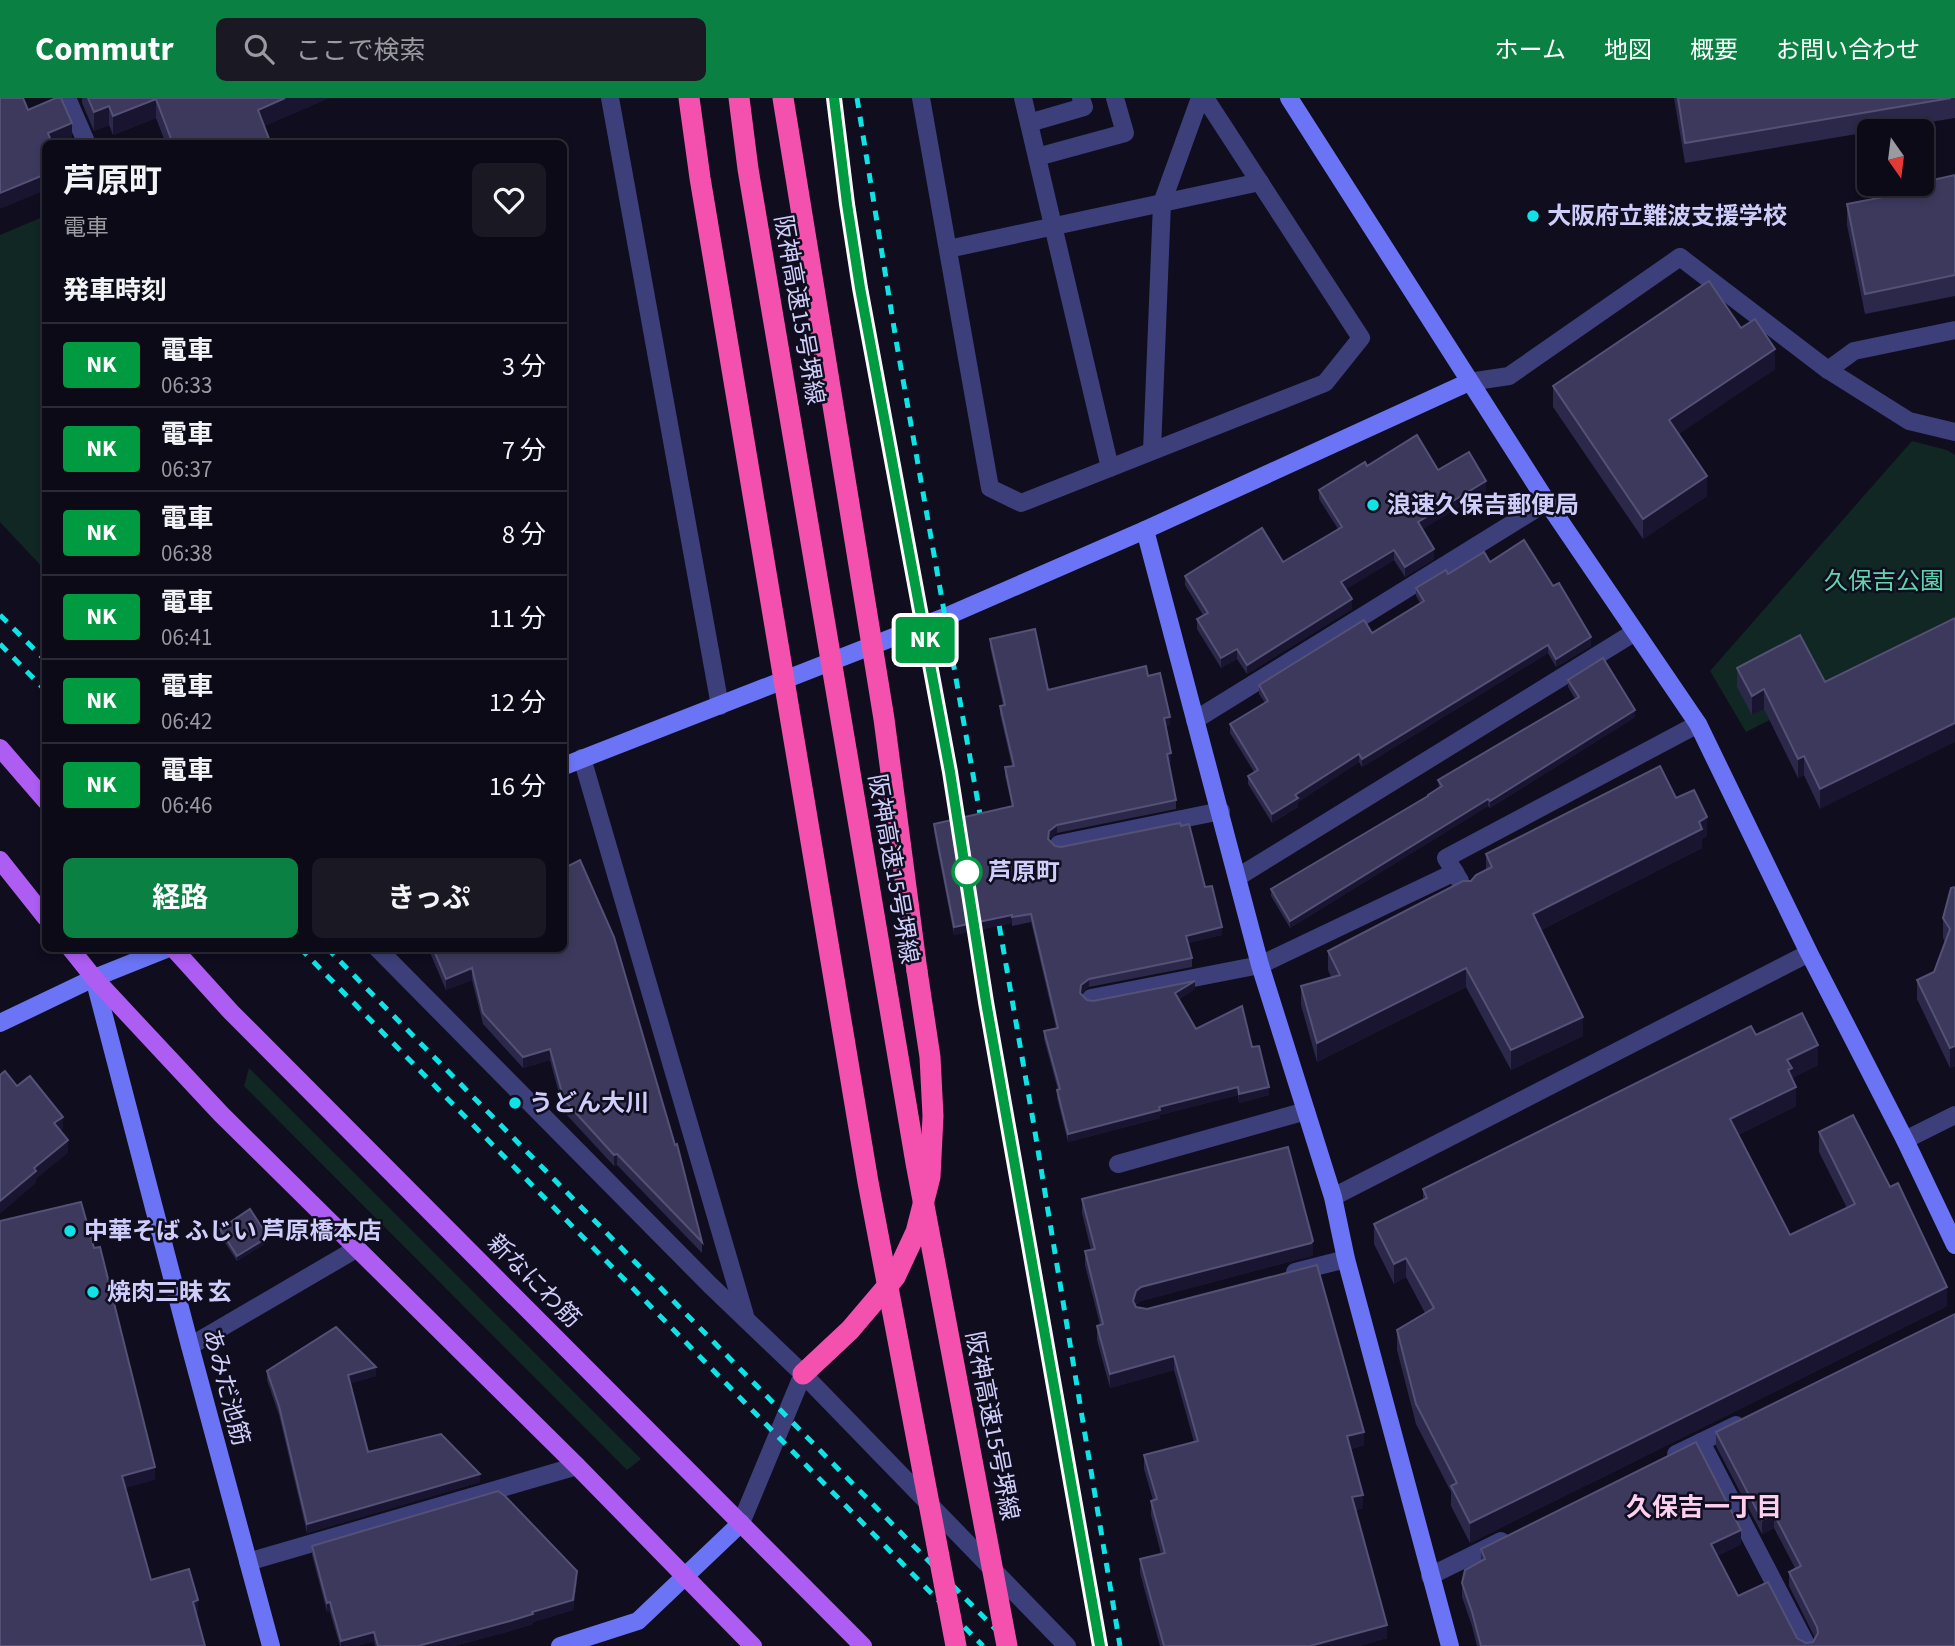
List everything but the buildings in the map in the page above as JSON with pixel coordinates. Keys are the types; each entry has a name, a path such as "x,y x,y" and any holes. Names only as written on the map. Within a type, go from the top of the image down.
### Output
{"highway":[{"path":"689,98 699,178 865,1169 956,1646"},
{"name":"阪神高速15号堺線","path":"739,98 748,169 916,1163 1007,1646"},
{"path":"783,98 884,719 930,1058 933,1116 930,1177 916,1232 895,1277 850,1330 803,1374"}],"main road":[{"path":"0,748 42,796"},
{"path":"0,860 42,913"},
{"path":"73,952 94,978 221,1114 577,1466 753,1646"},
{"name":"新なにわ筋","path":"175,952 231,1012 863,1646"}],"street":[{"path":"67,98 85,140"},
{"path":"610,98 720,706"},
{"path":"921,98 990,488 1021,503 1325,383 1360,338 1260,182 1202,98"},
{"path":"1023,98 1110,468"},
{"path":"1029,123 1084,107 1081,98"},
{"path":"1037,157 1125,133 1115,98"},
{"path":"1152,451 1162,203 1202,98"},
{"path":"1289,98 1469,383 1698,724 1955,1245"},
{"path":"948,249 1260,182"},
{"path":"567,765 945,617 1145,530 1469,383 1509,376 1680,257 1828,370 1909,421 1955,432"},
{"path":"1828,370 1854,351 1955,330"},
{"path":"1195,720 1547,502"},
{"path":"1145,530 1260,965 1333,1197 1346,1259 1450,1646"},
{"path":"1238,877 1634,632"},
{"path":"1466,890 1446,858 1698,724"},
{"path":"582,758 747,1322"},
{"path":"1059,844 1221,811"},
{"path":"1091,998 1260,965 1455,872"},
{"path":"0,1023 94,978 161,952"},
{"path":"381,952 747,1322 803,1374 1067,1646"},
{"path":"1333,1197 1809,953"},
{"name":"あみだ池筋","path":"94,978 271,1646"},
{"path":"1118,1164 1306,1111"},
{"path":"1905,1140 1955,1115"},
{"path":"190,1346 356,1248"},
{"path":"1278,1277 1346,1259"},
{"path":"560,1646 638,1621 741,1523 803,1374"},
{"path":"1664,1461 1749,1418"},
{"path":"1701,1442 1807,1646"},
{"path":"248,1562 577,1466"},
{"path":"1430,1576 1516,1533"}],"green space":[{"path":"42,217 42,567 0,522 0,235"},
{"name":"久保吉公園","path":"1912,441 1947,450 1955,455 1955,626 1746,732 1710,671"},
{"path":"249,1068 641,1459 627,1470 244,1086"}],"railway":[{"path":"834,98 860,287 961,839"},
{"path":"857,98 896,340 983,831"},
{"path":"0,615 42,657"},
{"path":"0,644 42,687"},
{"path":"996,907 1120,1646"},
{"path":"973,911 986,1002 1100,1646"},
{"path":"304,952 983,1646"},
{"path":"331,952 1012,1646"}],"train":[{"name":"NK","path":"834,98 860,288 950,772 986,1002 1100,1646"}],"place":[{"name":"大阪府立難波支援学校","path":"1533,216"},
{"name":"浪速久保吉郵便局","path":"1373,505"},
{"name":"芦原町","path":"967,872"},
{"name":"うどん大川","path":"515,1103"},
{"name":"中華そば ふじい 芦原橋本店","path":"70,1231"},
{"name":"焼肉三昧 玄","path":"93,1292"}],"district":[{"name":"久保吉一丁目","path":"1704,1507"}]}
